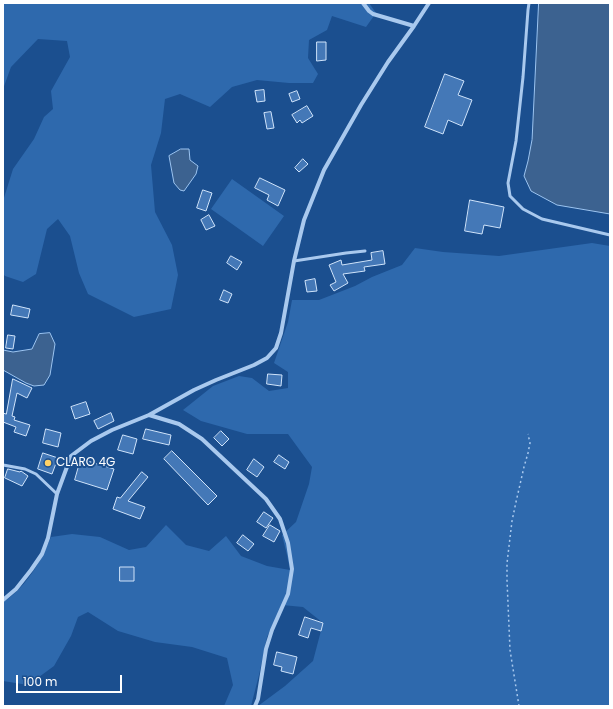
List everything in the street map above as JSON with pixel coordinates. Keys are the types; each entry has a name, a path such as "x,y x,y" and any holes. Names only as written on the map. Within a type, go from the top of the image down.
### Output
{"street":[{"path":"362,3 368,11 373,14 414,26"},
{"path":"3,600 16,589 32,570 42,554 48,538 57,494 71,456 91,441 105,434 149,415 194,390 254,365 267,358 276,348 281,333 294,261 304,220 324,170 361,105 388,62 429,3"},
{"path":"149,415 179,424 202,439 266,499 280,519 288,543 292,569 288,594 272,630 266,649 258,699 255,706"}],"lane":[{"path":"529,3 516,141 508,183 510,196 522,209 542,219 610,235"},
{"path":"294,261 365,251"},
{"path":"3,466 25,469 36,474 57,494"}],"path":[{"path":"519,706 510,650 507,580 512,521 530,443 528,434"}],"shaded area":[{"path":"3,3 369,3 376,13 366,27 332,16 327,30 309,40 308,58 318,74 313,83 289,83 257,80 232,87 210,107 180,94 165,99 161,133 151,165 155,212 172,245 178,275 171,309 134,317 88,294 79,273 70,236 58,219 47,229 36,274 23,282 3,274 3,201 13,169 34,139 44,117 53,109 51,91 70,57 67,41 38,39 11,67 3,89"},
{"path":"539,3 610,3 610,214 557,205 531,191 524,176 532,140"},
{"path":"181,149 189,149 190,160 198,166 196,174 184,191 180,190 174,183 169,156"},
{"path":"232,179 284,216 263,246 211,209"},
{"path":"592,243 610,246 610,706 258,706 285,686 313,661 323,623 303,607 282,605 267,637 251,706 224,706 233,685 227,658 192,647 155,642 118,631 88,612 78,617 71,636 54,666 28,685 3,681 3,602 16,592 33,572 51,537 72,534 100,537 129,550 146,547 166,525 186,545 209,551 226,536 241,556 267,566 290,570 282,535 296,522 309,484 312,467 288,434 247,434 201,421 183,410 213,386 239,376 252,378 269,391 288,388 288,372 274,363 288,322 292,300 319,300 355,286 372,277 402,265 415,248 443,252 499,256"},
{"path":"50,333 55,344 50,375 44,385 34,386 3,370 3,350 13,352 32,349 39,334"}],"building":[{"path":"317,42 326,42 326,60 317,61"},
{"path":"445,74 464,81 458,95 472,100 462,126 448,120 443,134 425,127"},
{"path":"264,90 265,101 257,102 255,91"},
{"path":"297,91 300,99 292,102 289,94"},
{"path":"307,106 313,116 302,123 300,120 297,123 292,115"},
{"path":"271,112 274,128 267,129 264,113"},
{"path":"303,159 308,164 299,172 295,168"},
{"path":"260,178 285,190 278,206 267,200 269,195 255,188"},
{"path":"203,190 212,193 206,211 197,208"},
{"path":"470,200 504,207 500,228 484,225 482,234 465,231"},
{"path":"209,215 215,226 206,230 201,220"},
{"path":"383,251 385,264 364,267 365,271 343,274 348,283 334,291 330,285 336,282 329,265 341,260 342,265 372,260 371,253"},
{"path":"231,256 242,262 237,270 227,263"},
{"path":"315,279 317,291 307,292 305,281"},
{"path":"224,290 232,294 228,303 220,300"},
{"path":"13,305 30,309 28,318 11,315"},
{"path":"8,335 15,336 13,349 6,348"},
{"path":"268,374 282,375 281,386 267,384"},
{"path":"13,379 32,388 27,398 17,393 12,416 15,417 14,420 30,425 26,436 14,432 16,427 3,422 3,413 6,414"},
{"path":"86,402 90,414 75,419 71,407"},
{"path":"111,413 114,421 98,429 94,421"},
{"path":"46,429 61,433 58,447 43,443"},
{"path":"146,429 171,435 169,445 143,439"},
{"path":"221,431 229,439 222,446 214,438"},
{"path":"123,435 137,439 133,454 118,450"},
{"path":"172,451 217,496 208,505 164,459"},
{"name":"CLARO 4G","path":"43,453 58,458 52,474 38,469"},
{"path":"279,455 289,462 285,469 274,462"},
{"path":"81,459 114,469 107,490 75,480"},
{"path":"254,459 264,467 257,477 247,470"},
{"path":"8,469 21,471 28,476 22,486 5,478"},
{"path":"142,472 148,477 128,501 145,507 140,519 113,509 117,497 120,498"},
{"path":"264,512 273,518 266,528 257,522"},
{"path":"270,525 280,531 274,542 263,536"},
{"path":"243,535 254,544 248,551 237,543"},
{"path":"120,567 134,567 134,581 120,581"},
{"path":"305,617 323,623 321,631 311,628 308,638 299,635"},
{"path":"277,652 297,657 293,674 281,671 282,667 274,665"}],"place":[{"name":"CLARO 4G","path":"48,463"}]}
